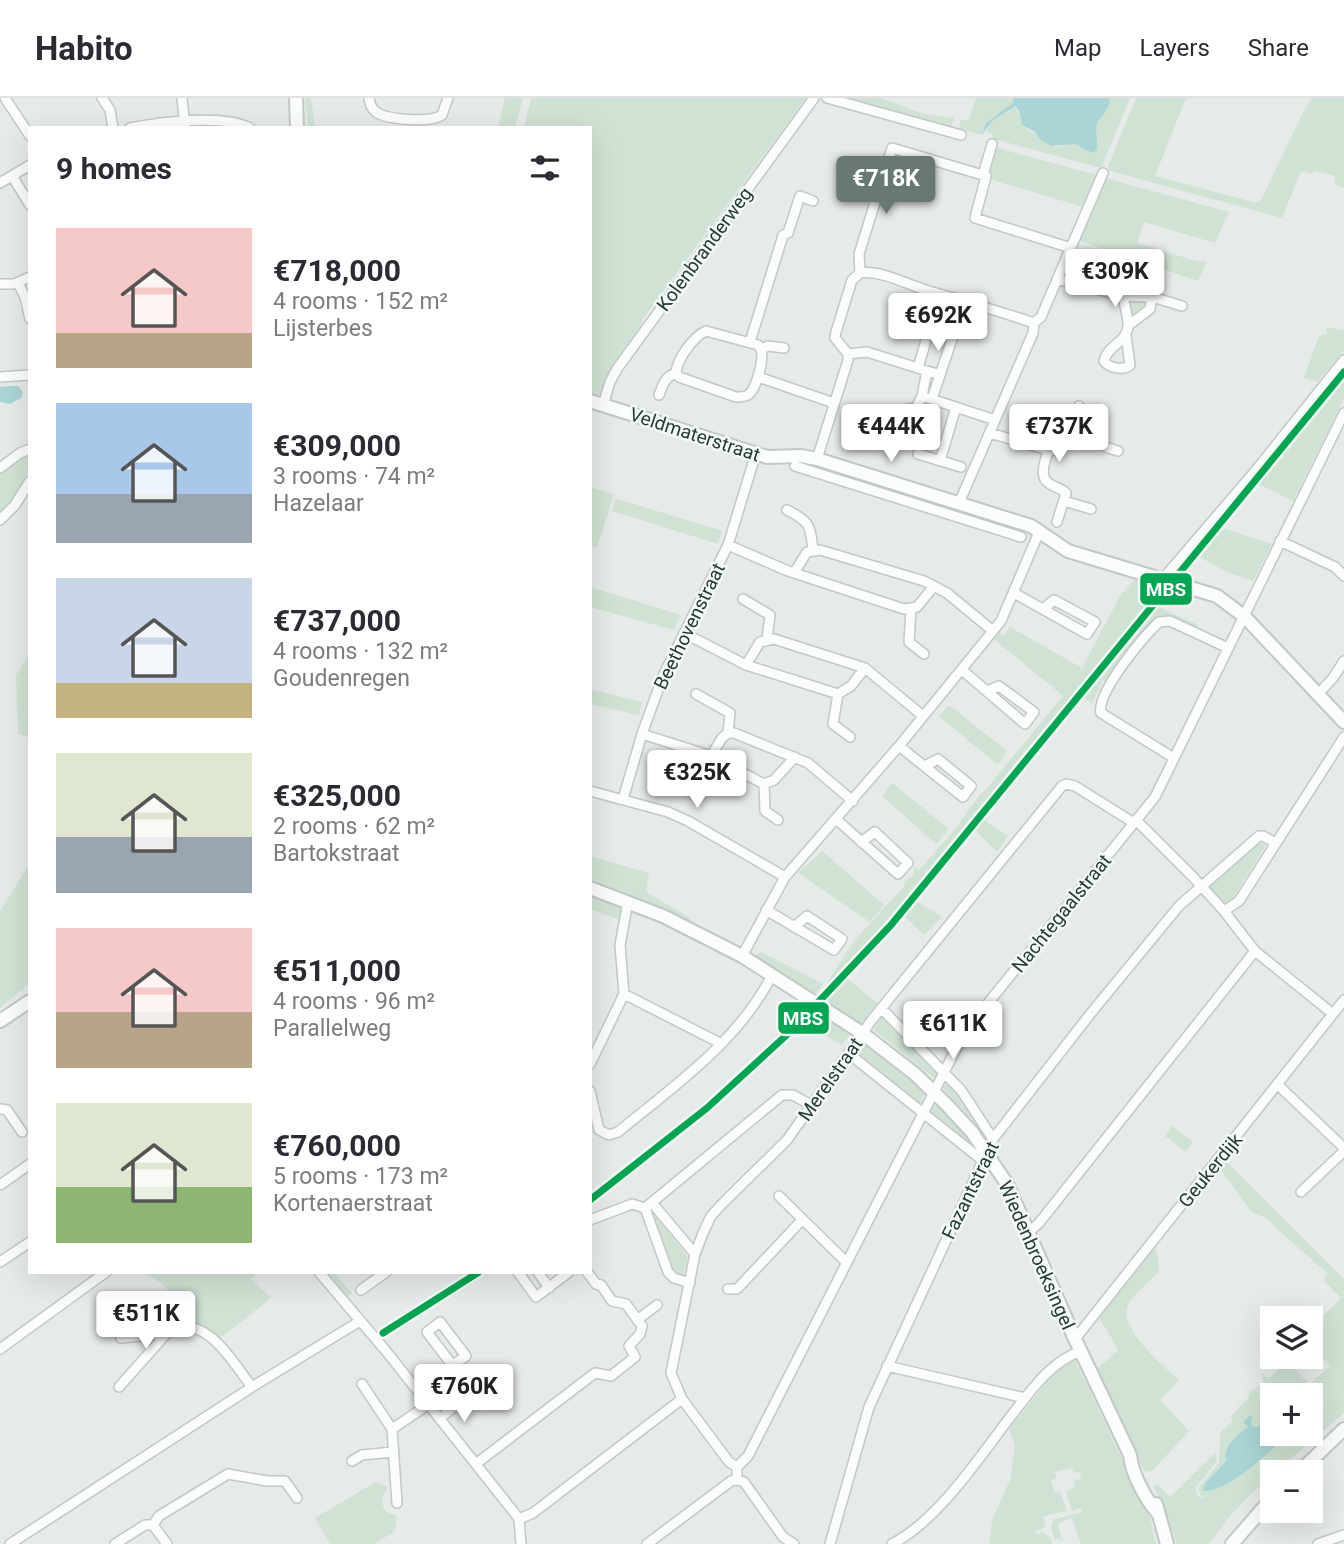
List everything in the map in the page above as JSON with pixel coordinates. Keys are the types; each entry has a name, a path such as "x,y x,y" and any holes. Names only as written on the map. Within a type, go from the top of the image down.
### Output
{"street":[{"path":"5,98 28,133"},
{"path":"102,98 110,110 113,126"},
{"path":"182,98 184,124"},
{"path":"294,98 297,126"},
{"path":"369,98 373,110 384,116 429,121 442,116 448,98"},
{"name":"Kolenbranderweg","path":"603,405 617,369 814,98"},
{"path":"827,98 961,135"},
{"path":"157,126 220,122 240,126"},
{"path":"983,176 992,144"},
{"path":"860,273 859,254 892,148 986,176 975,218 1071,248"},
{"path":"0,183 28,166"},
{"path":"959,503 1033,333 1034,323 1041,317 1103,173"},
{"path":"12,176 28,202"},
{"path":"750,342 783,235 788,233 800,196 813,201"},
{"path":"848,354 837,342 836,332 852,280 860,273 872,273 928,291 947,294 1034,323"},
{"path":"0,284 19,283 28,278"},
{"path":"1057,279 1123,296 1152,297 1182,306"},
{"path":"19,283 28,310"},
{"path":"1123,296 1129,326 1126,336"},
{"path":"1129,326 1150,309 1152,297"},
{"path":"916,408 922,396 929,330"},
{"path":"706,331 750,342 761,349 763,354 758,377 749,394 736,397 679,377 676,373 677,364 697,337 706,331"},
{"path":"932,400 953,336"},
{"path":"761,349 768,346 784,348"},
{"path":"848,354 867,352 940,374"},
{"path":"817,458 848,354"},
{"path":"1162,580 1257,469 1344,360"},
{"path":"659,395 664,381 676,373"},
{"path":"0,377 28,375"},
{"path":"758,377 834,403"},
{"path":"922,396 995,419"},
{"name":"Veldmaterstraat","path":"592,402 756,453 776,458 817,458 880,485 974,515 1040,530 1068,551 1217,596 1245,617 1344,722"},
{"path":"1073,424 1079,406"},
{"path":"940,461 956,407"},
{"name":"Nachtegaalstraat","path":"737,1467 748,1456 972,1023 1155,797 1344,413"},
{"path":"990,433 1048,451 1056,447 1062,430 1073,424 1092,431 1100,445 1118,451"},
{"path":"0,468 28,450"},
{"path":"1048,451 1044,480 1066,493 1057,522"},
{"name":"Beethovenstraat","path":"624,799 642,734 663,676 728,545 756,453"},
{"path":"918,454 961,467"},
{"name":"Veldmaterstraat","path":"794,466 959,503 974,515 1021,537"},
{"path":"0,520 15,505 28,484"},
{"path":"1064,501 1091,509"},
{"path":"787,510 806,520 810,527 813,550"},
{"path":"742,956 785,877 853,802 993,631 1009,607 1040,530"},
{"path":"1280,541 1335,567 1344,576"},
{"path":"728,545 794,573 904,609 918,607 934,586"},
{"path":"794,573 803,556 813,550 911,577 947,593 993,631"},
{"path":"1014,593 1087,634 1095,622 1054,600 1043,609"},
{"path":"743,598 771,615 767,639"},
{"path":"911,609 909,642 924,654"},
{"path":"1174,758 1101,713 1101,704 1118,671 1159,622 1170,621 1228,649"},
{"path":"684,633 746,665 838,694"},
{"path":"746,665 760,642 767,639 865,668 923,716"},
{"path":"1318,694 1344,661"},
{"path":"850,737 833,724 838,694 851,686 865,668"},
{"path":"962,670 1025,724 1034,712 999,686 987,691"},
{"path":"696,694 730,713 728,733 711,755"},
{"path":"728,733 746,737 808,763 853,802"},
{"path":"642,734 711,755 764,784"},
{"path":"1224,911 1239,901 1344,737"},
{"path":"900,746 963,797 971,786 938,759 925,766"},
{"path":"764,784 774,780 795,757"},
{"path":"764,784 765,811 778,820"},
{"name":"Merelstraat","path":"682,1399 671,1373 695,1254 711,1216 787,1140 881,1008 1062,786 1074,786 1135,822"},
{"path":"592,791 668,812 785,877"},
{"path":"837,820 861,842 898,874 908,863 875,832 861,842"},
{"path":"1135,822 1224,911 1255,951 1333,1014"},
{"name":"Fazantstraat","path":"831,1544 869,1407 993,1139 1179,906 1259,836 1276,843"},
{"name":"Wiedenbroeksingel","path":"592,889 663,916 742,956 772,975 862,1033 915,1074 972,1132 984,1156 1007,1184 1075,1339 1130,1455 1134,1470 1157,1512 1167,1544"},
{"path":"592,1060 624,994 620,945 628,902"},
{"path":"766,910 794,927 834,950 842,939 807,916 794,927"},
{"path":"1029,1231 1039,1223 1255,951"},
{"path":"592,1099 599,1129 609,1135 618,1132 685,1077 734,1031 752,1009 772,975"},
{"path":"624,994 720,1043"},
{"name":"Geukerdijk","path":"1075,1339 1344,1000"},
{"path":"0,1021 28,1002"},
{"path":"881,1008 961,1090 993,1139"},
{"name":"Wiedenbroeksingel","path":"848,1053 984,1156"},
{"path":"1278,1085 1344,1149 1301,1192"},
{"path":"649,1206 782,1095 793,1094 811,1105"},
{"path":"0,1109 7,1110 22,1132"},
{"path":"0,1185 28,1165"},
{"path":"779,1196 846,1262"},
{"path":"592,1219 632,1204 649,1206 695,1254"},
{"path":"649,1206 668,1272 674,1278 690,1283"},
{"path":"728,1289 737,1289 749,1278 802,1220"},
{"path":"0,1262 28,1243"},
{"path":"0,1349 103,1274"},
{"path":"320,1274 429,1404 519,1519 521,1544"},
{"path":"361,1290 383,1274"},
{"path":"519,1274 536,1297 566,1274"},
{"path":"539,1274 549,1287"},
{"path":"477,1464 595,1373 611,1376 635,1357 629,1346 640,1334 642,1326 626,1304 612,1301 601,1285 596,1284 588,1274"},
{"path":"637,1320 657,1306"},
{"path":"10,1544 252,1387 360,1321"},
{"path":"440,1418 468,1393 468,1386 427,1332 440,1322 466,1356 453,1365"},
{"path":"119,1387 167,1333 175,1328 187,1327 212,1336 252,1387"},
{"path":"121,1338 167,1333"},
{"path":"892,1544 920,1526 943,1503 1057,1361 1081,1351"},
{"path":"887,1366 1025,1398"},
{"path":"362,1384 392,1429 397,1503"},
{"path":"519,1519 533,1513 682,1399 729,1462 737,1467 737,1480"},
{"path":"392,1429 429,1404"},
{"path":"1312,1460 1344,1429"},
{"path":"352,1461 362,1455 393,1452"},
{"path":"153,1525 159,1516 232,1473 267,1481 285,1481 297,1497"},
{"path":"647,1544 731,1481 737,1480 744,1482 783,1536 794,1544"},
{"path":"1232,1544 1260,1511"},
{"path":"115,1544 145,1525 153,1525"},
{"path":"153,1525 167,1544"},
{"path":"1318,1544 1344,1535"}],"green space":[{"path":"305,98 311,98 315,126 308,126"},
{"path":"505,98 523,98 516,126 498,126"},
{"path":"531,98 806,98 642,320 615,362 599,395 592,393 592,126 524,126"},
{"path":"848,98 881,98 920,113 954,118 949,127"},
{"path":"976,98 1013,98 1013,103 986,123 982,135 959,129 961,119 969,121"},
{"path":"1110,98 1130,98 1101,168 994,139 992,134 986,132 992,121 1015,106 1024,127 1055,147 1075,144 1091,153 1098,125"},
{"path":"1136,98 1186,98 1155,176 1257,203 1261,200 1305,108 1313,98 1344,98 1344,188 1334,184 1335,176 1301,171 1282,218 1110,171 1108,166"},
{"path":"993,147 1097,175 1083,207 989,179 986,173"},
{"path":"1105,178 1229,212 1215,243 1144,222 1137,243 1207,262 1198,281 1080,241"},
{"path":"1131,300 1144,301 1147,305 1135,318 1130,317 1128,303"},
{"path":"1327,327 1344,330 1344,350 1317,382 1304,378 1319,336 1326,334"},
{"path":"1344,370 1344,398 1293,501 1253,481"},
{"path":"28,453 26,479 13,501 0,514 0,472"},
{"path":"592,488 614,494 597,548 592,547"},
{"path":"615,500 722,531 718,544 612,511"},
{"path":"1216,526 1272,544 1253,581 1227,572 1194,554"},
{"path":"1136,578 1165,587 1068,701 844,976 877,1003 860,1025 818,997 854,941 905,885 915,873 915,868 919,870 952,833 981,793 1063,696 994,639 999,633 1003,636 1010,627 1082,668 1120,596"},
{"path":"592,588 681,615 674,630 592,608"},
{"path":"1170,588 1173,589 1172,596 1161,608 1198,625 1196,630 1167,617 1109,682 1103,680 1092,704 1084,698"},
{"path":"28,657 28,736 18,734 16,675"},
{"path":"592,690 642,702 639,715 592,704"},
{"path":"949,705 1007,751 998,765 939,716"},
{"path":"892,783 949,829 936,844 882,796"},
{"path":"984,820 1008,836 997,852 975,830"},
{"path":"1257,842 1266,845 1226,909 1206,885"},
{"path":"822,851 884,905 870,922 798,873"},
{"path":"592,857 649,873 646,892 687,916 702,931 592,883"},
{"path":"28,866 28,985 0,1008 0,911"},
{"path":"592,894 622,906 620,920 592,910"},
{"path":"916,901 942,917 924,935 904,916"},
{"path":"761,952 823,984 815,995 809,993 754,956"},
{"path":"820,1013 851,1032 842,1045 810,1026"},
{"path":"883,1015 939,1071 935,1079 874,1030"},
{"path":"864,1042 900,1068 925,1092 919,1106 854,1056"},
{"path":"947,1081 979,1119 986,1134 943,1088"},
{"path":"933,1106 940,1107 976,1151 929,1113"},
{"path":"1172,1126 1193,1142 1186,1152 1165,1136"},
{"path":"1226,1161 1344,1279 1344,1413 1323,1431 1323,1383 1311,1383 1330,1366 1323,1359 1323,1316 1341,1298 1323,1280 1328,1274 1268,1219 1251,1211 1219,1167"},
{"path":"652,1210 688,1257 683,1277 669,1269 650,1212"},
{"path":"1154,1246 1158,1255 1159,1271 1132,1299 1126,1312 1134,1334 1179,1380 1160,1400 1189,1431 1152,1471 1145,1472 1095,1370 1118,1351 1099,1317"},
{"path":"146,1274 255,1274 251,1279 271,1298 219,1339 181,1319 181,1297 173,1298 164,1285"},
{"path":"327,1274 336,1274 352,1293 346,1298"},
{"path":"1075,1360 1150,1518 1156,1544 1081,1544 1072,1517 1058,1524 1063,1544 1060,1538 1055,1540 1051,1527 1053,1520 1082,1512 1081,1508 1072,1511 1066,1491 1075,1488 1073,1481 1081,1479 1080,1472 1074,1473 1072,1468 1055,1472 1056,1478 1051,1480 1055,1493 1060,1492 1067,1511 1043,1516 1046,1527 1035,1531 1036,1534 1042,1532 1050,1537 1052,1544 989,1544 992,1520 1010,1480 1015,1445 1009,1429 1060,1365"},
{"path":"1279,1369 1294,1369 1309,1383 1263,1383 1262,1373 1269,1378"},
{"path":"1260,1385 1260,1426 1251,1426 1251,1415 1244,1421 1248,1427 1232,1441 1227,1450 1226,1461 1205,1483 1216,1489 1275,1446 1305,1446 1289,1460 1260,1460 1260,1485 1209,1544 1177,1544 1154,1487 1159,1485 1170,1497 1216,1452 1217,1461 1196,1487 1197,1495 1208,1498 1201,1496 1198,1488 1219,1463 1220,1433 1232,1421 1231,1416 1249,1397 1249,1393"},
{"path":"376,1482 388,1487 382,1501 387,1512 397,1516 395,1531 374,1544 330,1544 315,1518"}],"water":[{"path":"1013,98 1110,98 1097,125 1097,150 1091,153 1075,144 1052,146 1040,140 1035,132 1022,125 1015,106 992,121 982,135 986,123 1013,103"},
{"path":"19,386 23,393 21,398 10,404 0,402 0,387"},
{"path":"1252,1414 1251,1426 1260,1425 1260,1446 1276,1446 1233,1481 1203,1491 1205,1483 1226,1461 1227,1450 1235,1437 1248,1427 1243,1422"}],"transit line":[{"name":"MBS","path":"592,1198 707,1108 791,1031 891,925 1344,372"},
{"name":"MBS","path":"383,1333 476,1274"}]}
